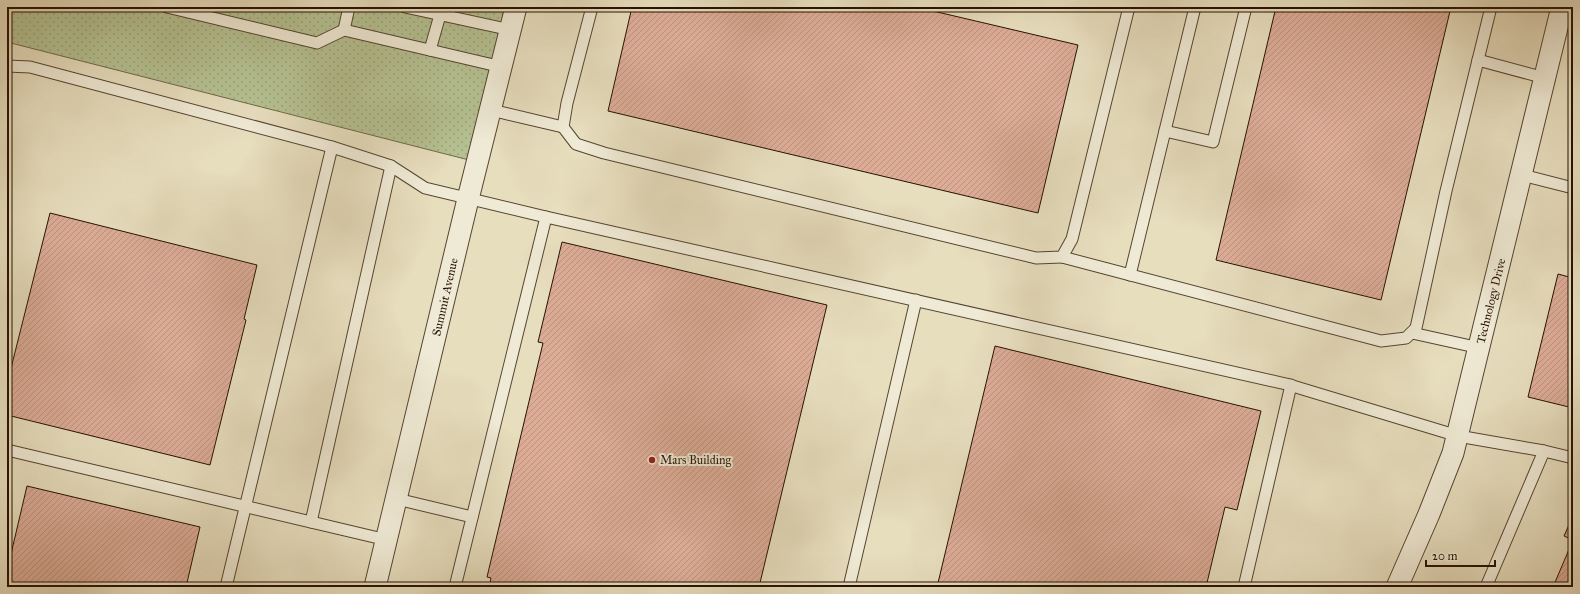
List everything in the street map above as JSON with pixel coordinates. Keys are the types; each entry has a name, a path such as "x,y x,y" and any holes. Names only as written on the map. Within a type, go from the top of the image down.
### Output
{"street":[{"name":"Summit Avenue","path":"375,587 468,199 516,7"},
{"name":"Technology Drive","path":"1397,587 1437,494 1458,436 1562,7"}],"lane":[{"path":"167,7 318,43 344,30 502,67"},
{"path":"344,30 349,7"},
{"path":"405,7 511,30"},
{"path":"563,127 567,103 592,7"},
{"path":"1062,257 1072,239 1129,7"},
{"path":"1130,275 1195,7"},
{"path":"1165,131 1213,142 1246,7"},
{"path":"491,110 563,127 576,144 604,153 1036,258 1062,257 1381,341 1406,338 1416,328 1446,191 1491,7"},
{"path":"430,50 440,15"},
{"path":"1478,60 1545,78"},
{"path":"7,66 30,67 332,147 391,166 425,188 468,199 1291,385 1458,436 1544,451 1573,458"},
{"path":"226,587 332,147"},
{"path":"311,522 391,166"},
{"path":"1522,175 1573,188"},
{"path":"455,587 546,217"},
{"path":"849,587 916,300"},
{"path":"1412,332 1480,348"},
{"path":"1244,587 1291,385"},
{"path":"7,450 387,540"},
{"path":"1486,587 1544,451"},
{"path":"397,499 472,517"}],"green space":[{"path":"7,7 507,7 469,160 7,42"}],"building":[{"path":"632,7 916,7 1078,45 1038,213 608,111"},
{"path":"1276,7 1451,7 1381,300 1216,260"},
{"path":"50,213 257,265 244,319 246,320 210,465 7,415 7,384"},
{"name":"Mars Building","path":"562,242 827,305 759,587 489,587 491,578 487,577 543,343 538,342"},
{"path":"1558,274 1573,278 1573,408 1528,397"},
{"path":"995,346 1261,411 1237,510 1225,507 1206,587 937,587"},
{"path":"27,486 200,527 186,587 7,587 7,571"},
{"path":"1573,516 1573,540 1564,536"},
{"path":"1573,540 1573,587 1553,587"}],"place":[{"name":"Mars Building","path":"652,460"}]}
